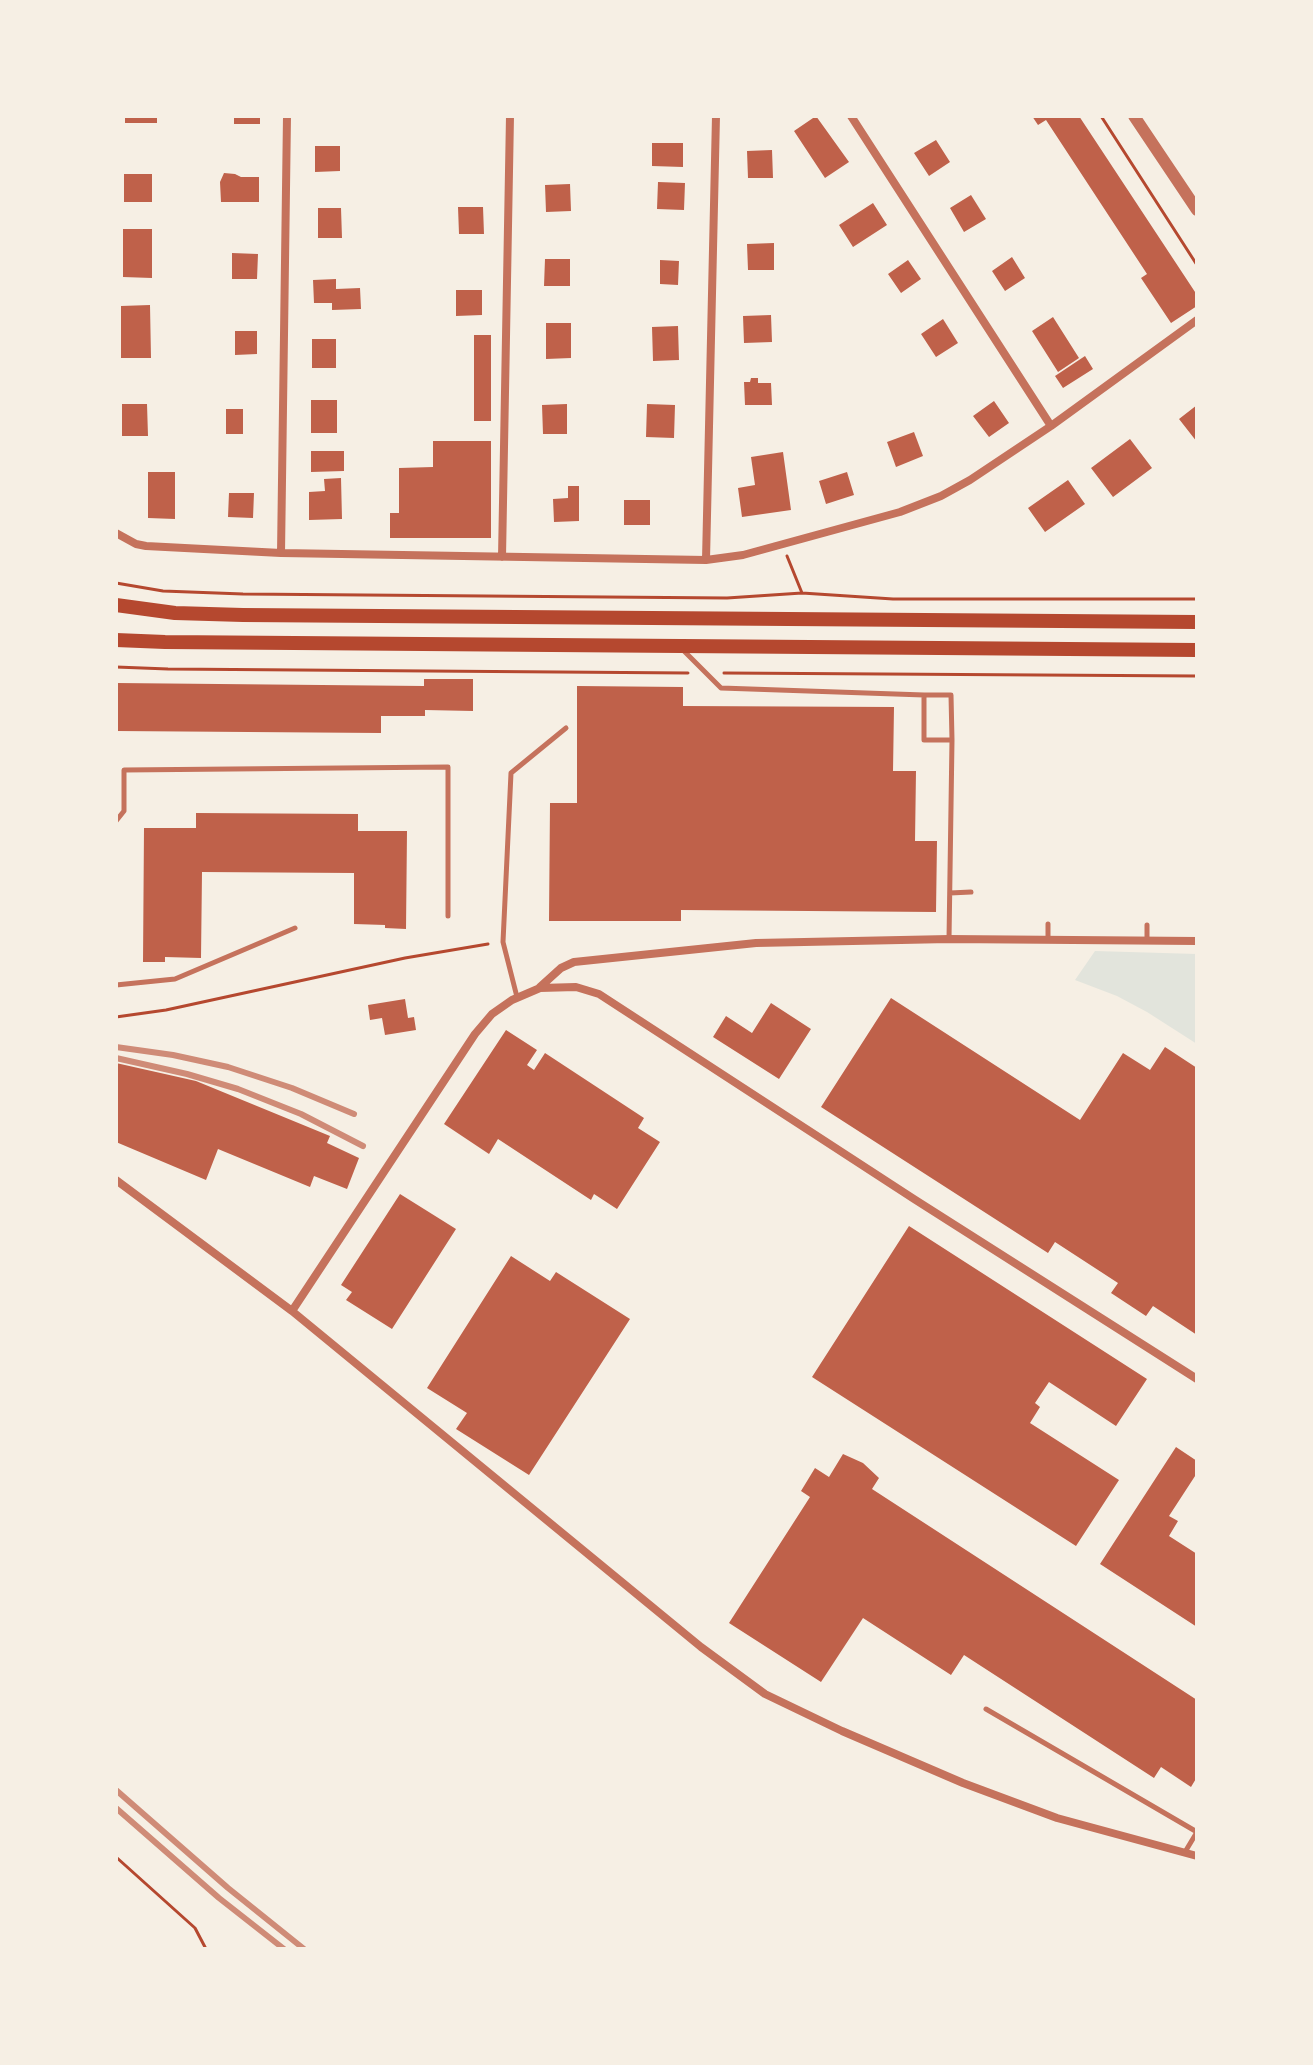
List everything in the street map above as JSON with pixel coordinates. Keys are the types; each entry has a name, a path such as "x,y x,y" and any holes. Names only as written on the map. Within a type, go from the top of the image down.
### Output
{"main road":[{"path":"117,605 175,613 243,615 1197,622"},
{"path":"116,640 1197,650"}],"street":[{"path":"281,553 287,116"},
{"path":"502,557 510,116"},
{"path":"706,560 716,116"},
{"path":"851,116 1051,426"},
{"path":"1134,116 1197,210"},
{"path":"116,533 146,546 281,553 706,560 743,555 900,512 941,496 1051,426 1197,320"},
{"path":"540,988 561,968 583,960 756,943 949,939 1197,941"},
{"path":"292,1311 475,1034 492,1014 517,997 540,988 576,987 599,994 1197,1379"},
{"path":"116,1180 292,1311 701,1647 765,1694 963,1783 1057,1818 1197,1856"}],"lane":[{"path":"678,646 721,688 951,695 949,939"},
{"path":"924,695 924,740 952,740"},
{"path":"517,997 503,942 511,773 566,728"},
{"path":"116,821 124,811 124,770 448,767 448,916"},
{"path":"950,893 971,892"},
{"path":"1048,924 1048,939"},
{"path":"1147,925 1147,940"},
{"path":"116,985 175,979 295,928"},
{"path":"986,1709 1197,1832 1184,1853"}],"path":[{"path":"1101,116 1197,265"},
{"path":"783,545 802,593"},
{"path":"116,583 163,591 243,594 727,598 802,593 893,599 1197,599"},
{"path":"116,667 1197,676"},
{"path":"116,1017 166,1010 405,958 488,944"},
{"path":"116,1857 195,1928 206,1949"}],"shaded area":[{"path":"1095,951 1197,954 1197,1044 1117,996 1075,980"}],"building":[{"path":"125,116 157,116 157,123 125,123"},
{"path":"234,116 260,116 260,124 234,124"},
{"path":"816,116 849,162 825,178 794,131"},
{"path":"1032,116 1079,116 1197,295 1197,306 1171,323 1141,278 1147,274 1046,120 1038,125"},
{"path":"936,140 950,162 929,176 914,153"},
{"path":"652,143 683,143 683,167 652,166"},
{"path":"315,146 340,146 340,171 315,172"},
{"path":"772,150 773,178 748,178 747,151"},
{"path":"224,173 259,177 259,202 221,202 220,182"},
{"path":"124,174 152,174 152,202 124,202"},
{"path":"658,182 685,183 684,210 657,209"},
{"path":"570,184 571,211 546,212 545,185"},
{"path":"971,195 986,219 964,232 950,208"},
{"path":"873,203 887,225 853,247 839,225"},
{"path":"458,207 483,207 484,234 459,234"},
{"path":"318,208 341,208 342,238 318,238"},
{"path":"123,229 152,229 152,278 123,277"},
{"path":"774,243 774,270 748,270 747,244"},
{"path":"232,253 258,254 257,279 232,279"},
{"path":"1012,257 1025,278 1005,291 992,271"},
{"path":"545,259 570,259 570,286 544,286"},
{"path":"660,260 679,261 678,285 660,284"},
{"path":"908,260 921,279 901,293 888,274"},
{"path":"336,279 336,289 360,288 361,309 332,310 332,303 314,303 313,280"},
{"path":"456,290 482,290 482,315 456,316"},
{"path":"150,305 151,358 121,358 121,306"},
{"path":"771,315 772,342 744,343 743,316"},
{"path":"1053,317 1079,358 1058,372 1032,331"},
{"path":"943,319 958,343 936,357 921,334"},
{"path":"546,323 571,323 571,358 546,359"},
{"path":"678,326 679,360 653,361 652,327"},
{"path":"235,331 257,331 257,354 235,355"},
{"path":"474,335 491,335 491,421 474,421"},
{"path":"312,339 336,339 336,368 312,368"},
{"path":"1085,356 1093,369 1063,388 1055,376"},
{"path":"751,378 758,378 758,383 771,383 772,405 745,405 744,382 750,382"},
{"path":"311,400 337,400 337,433 311,433"},
{"path":"994,401 1009,423 989,437 973,416"},
{"path":"122,404 147,404 148,436 122,436"},
{"path":"567,404 567,434 543,434 542,405"},
{"path":"647,404 675,405 674,438 646,437"},
{"path":"1197,405 1197,442 1179,419"},
{"path":"226,409 243,409 243,434 226,434"},
{"path":"914,432 923,456 896,467 887,442"},
{"path":"1130,439 1152,468 1113,497 1091,468"},
{"path":"433,441 491,441 491,538 390,538 390,513 399,513 399,468 433,467"},
{"path":"311,451 344,451 344,471 311,472"},
{"path":"783,452 791,510 742,517 738,488 755,485 751,457"},
{"path":"148,472 175,472 175,519 148,518"},
{"path":"847,472 854,495 826,504 819,481"},
{"path":"341,478 342,519 309,520 309,492 325,491 324,479"},
{"path":"1068,480 1085,504 1045,532 1028,508"},
{"path":"568,486 579,486 579,521 554,522 553,499 568,498"},
{"path":"229,493 254,493 253,518 228,517"},
{"path":"624,500 650,500 650,525 624,525"},
{"path":"424,679 473,679 473,711 425,710 425,716 381,716 381,733 116,731 116,683 424,686"},
{"path":"577,686 683,687 683,706 894,707 893,771 916,771 915,841 937,841 936,912 681,910 681,921 549,921 550,803 577,803"},
{"path":"196,813 358,814 358,831 407,831 406,929 354,924 354,873 202,872 201,958 165,957 165,962 143,962 144,828 196,828"},
{"path":"891,998 1080,1120 1123,1053 1150,1070 1165,1047 1197,1068 1197,1335 1153,1306 1146,1316 1111,1293 1118,1283 1055,1242 1048,1253 821,1107"},
{"path":"405,999 408,1018 414,1017 416,1030 385,1035 382,1018 370,1020 368,1005"},
{"path":"771,1003 811,1029 779,1079 713,1037 726,1016 752,1033"},
{"path":"506,1030 537,1050 527,1065 534,1070 545,1053 644,1118 638,1128 660,1142 617,1209 594,1194 591,1200 498,1139 489,1154 444,1124"},
{"path":"116,1063 196,1081 330,1136 327,1143 359,1158 347,1189 314,1176 310,1187 218,1149 206,1180 116,1142"},
{"path":"400,1194 456,1229 392,1329 346,1300 352,1292 341,1285"},
{"path":"909,1226 1147,1379 1116,1426 1049,1382 1035,1403 1040,1407 1030,1423 1119,1480 1076,1546 812,1377"},
{"path":"511,1256 550,1281 556,1272 630,1319 529,1475 456,1429 467,1413 427,1388"},
{"path":"1176,1447 1197,1461 1197,1473 1169,1516 1178,1521 1169,1536 1197,1554 1197,1627 1100,1564"},
{"path":"843,1454 863,1463 879,1478 872,1489 1197,1700 1197,1777 1191,1787 1161,1767 1154,1778 964,1655 951,1675 863,1618 821,1682 729,1623 810,1497 801,1491 815,1468 829,1477"}],"railway":[{"path":"116,1047 228,1067 292,1088 354,1114"},
{"path":"116,1058 238,1089 301,1114 363,1146"},
{"path":"116,1790 228,1888 304,1949"},
{"path":"116,1808 219,1898 284,1949"}]}
